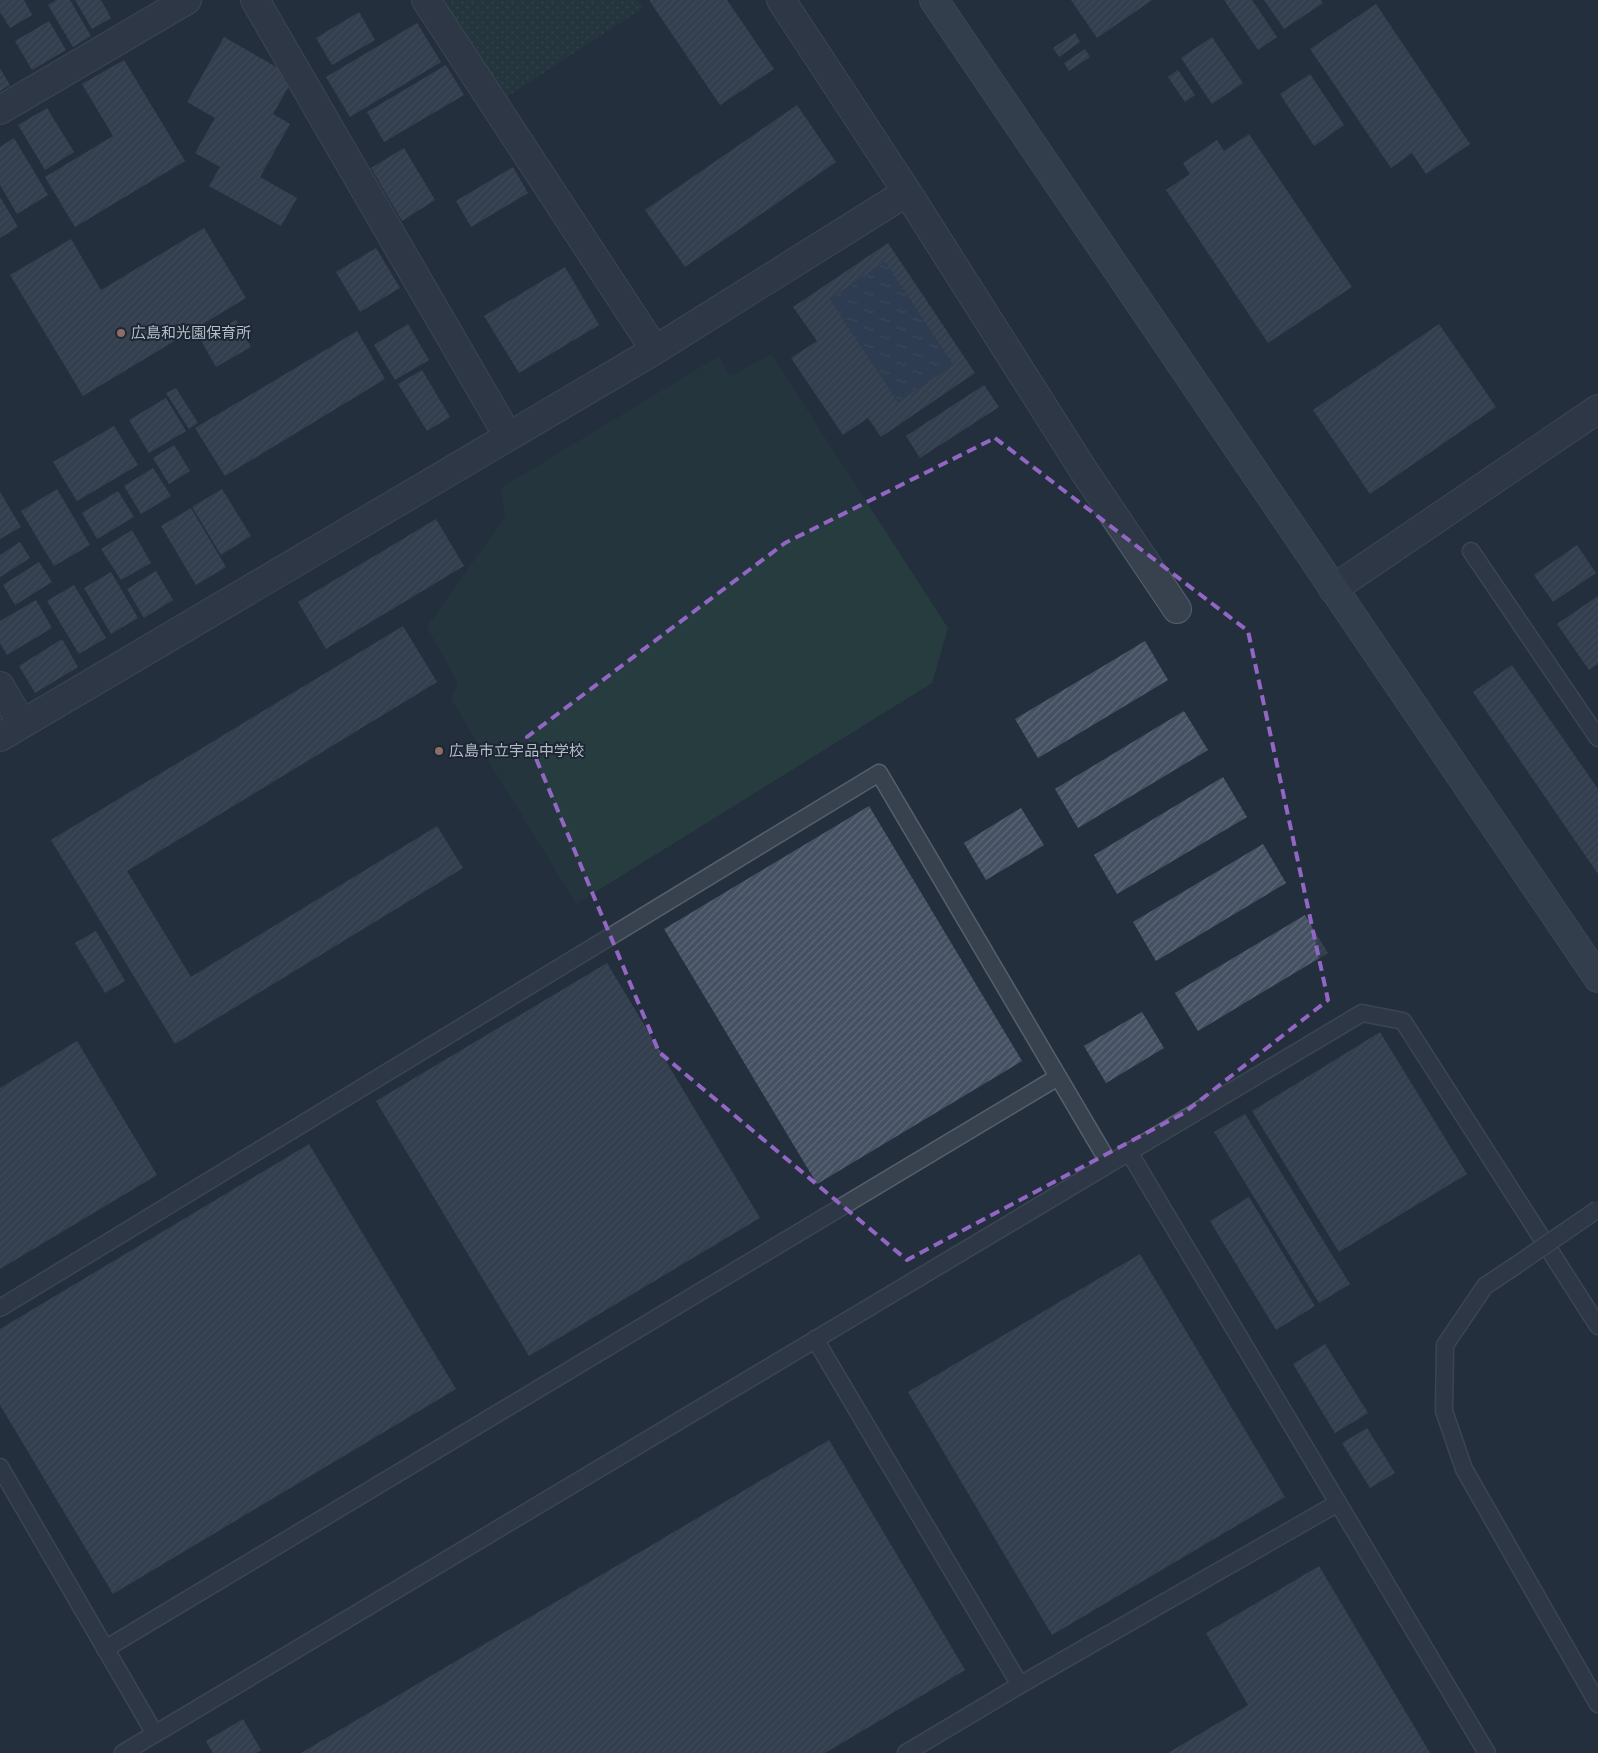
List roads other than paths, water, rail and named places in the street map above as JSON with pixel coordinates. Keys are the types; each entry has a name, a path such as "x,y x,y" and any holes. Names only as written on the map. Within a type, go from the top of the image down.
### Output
{"street":[{"path":"0,110 187,0"},
{"path":"255,0 508,436"},
{"path":"426,0 655,350"},
{"path":"781,0 907,192 1084,472 1178,610"},
{"path":"934,0 1598,978"},
{"path":"0,686 11,730 655,350 907,192"},
{"path":"1333,589 1598,409"}],"lane":[{"path":"1471,551 1598,738"},
{"path":"0,1308 879,773 1109,1163"},
{"path":"123,1753 1362,1012 1403,1020 1598,1326"},
{"path":"105,1649 1058,1077"},
{"path":"1129,1152 1487,1753"},
{"path":"1598,1209 1485,1286 1445,1345 1444,1411 1464,1469 1598,1704"},
{"path":"815,1339 1020,1686"},
{"path":"0,1467 155,1734"},
{"path":"906,1753 1338,1503"}],"water":[{"path":"885,262 953,365 898,402 830,299"}],"place":[{"name":"広島和光園保育所","path":"121,333"},
{"name":"広島市立宇品中学校","path":"439,751"}]}
